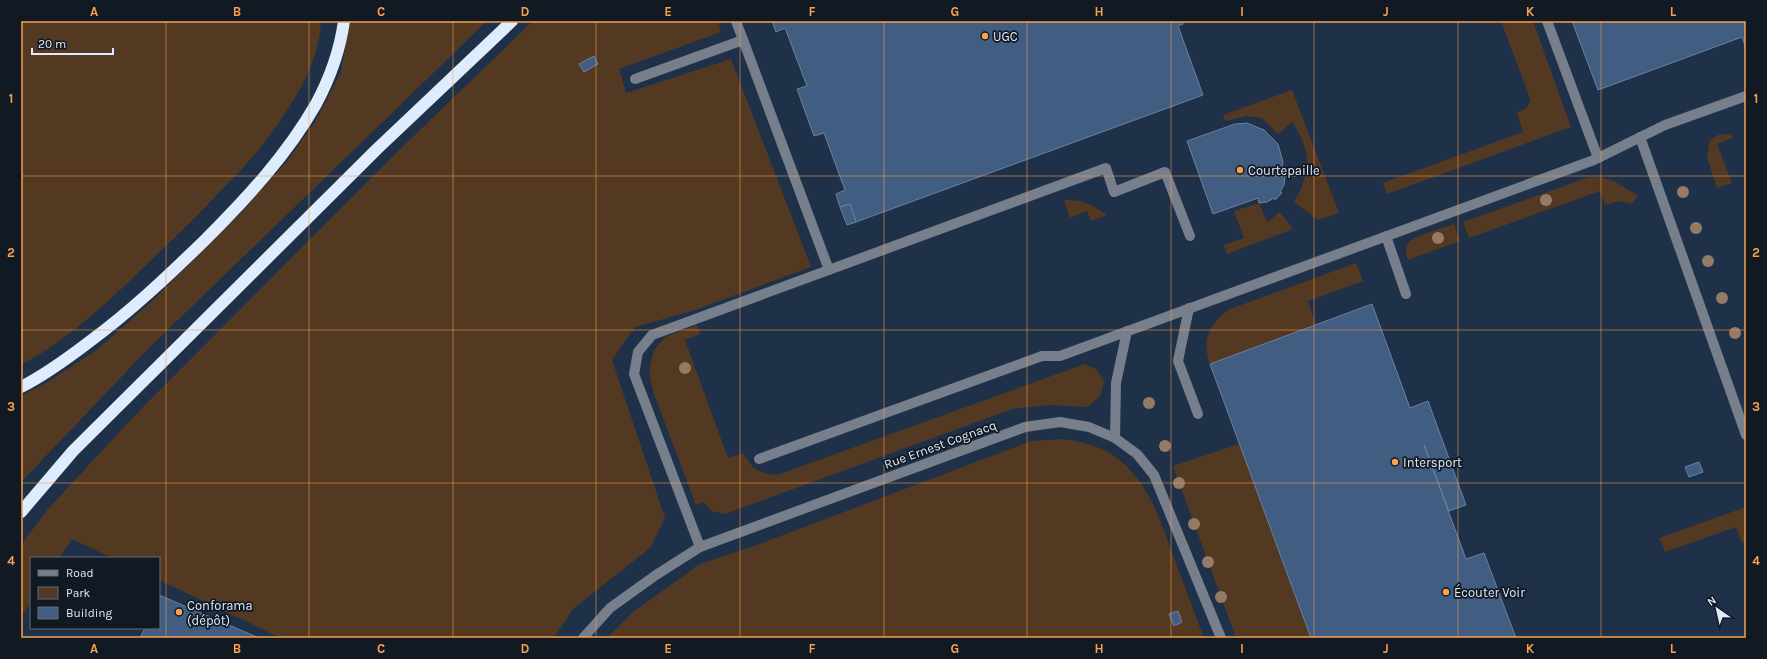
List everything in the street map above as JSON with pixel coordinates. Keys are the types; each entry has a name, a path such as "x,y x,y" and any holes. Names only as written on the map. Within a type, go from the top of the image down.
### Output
{"highway":[{"path":"21,387 74,353 130,311 182,262 248,195 278,160 317,103 332,69 342,34 344,21"},
{"path":"21,512 79,446 376,149 512,21"}],"street":[{"path":"736,21 829,270"},
{"path":"1547,21 1598,158"},
{"path":"635,79 743,40"},
{"path":"759,460 1042,356 1060,356 1598,158 1665,126 1746,96"},
{"path":"1640,137 1746,435"},
{"path":"700,547 634,374 638,352 652,335 1106,168 1114,192 1165,172 1190,236"},
{"path":"1386,236 1406,294"},
{"path":"1189,308 1178,361 1198,414"},
{"path":"1115,438 1116,383 1127,331"},
{"name":"Rue Ernest Cognacq","path":"583,638 610,608 656,575 700,547 1025,427 1060,422 1089,427 1115,438 1137,454 1154,475 1221,638"}],"green space":[{"path":"21,21 321,21 315,54 302,85 284,115 252,158 187,226 99,309 54,345 21,365"},
{"path":"350,21 487,21 150,347 21,482 21,396 51,380 98,349 151,302 241,213 288,160 315,122 341,72"},
{"path":"533,21 718,21 721,32 619,69 626,93 731,59 811,267 692,311 635,327 612,360 665,518 650,548 573,609 554,638 281,638 160,580 160,557 110,557 72,539 60,557 30,557 30,604 21,617 21,545 48,509 141,409 396,153"},
{"path":"1501,21 1533,21 1571,127 1387,194 1383,183 1523,132 1517,113 1526,108 1531,101"},
{"path":"1292,90 1339,213 1318,220 1294,202 1304,182 1307,162 1303,142 1299,132 1292,122 1278,134 1262,118 1246,116 1225,121 1223,115"},
{"path":"1728,134 1734,137 1717,144 1732,183 1717,188 1707,157 1710,140 1718,135"},
{"path":"1600,177 1614,181 1638,196 1631,204 1619,201 1605,205 1600,191 1469,238 1463,222 1587,178"},
{"path":"1064,200 1087,203 1107,215 1091,221 1087,211 1070,218"},
{"path":"1259,203 1267,222 1280,212 1293,229 1227,254 1224,245 1244,238 1234,211"},
{"path":"1454,224 1460,241 1408,260 1406,250 1407,244 1411,240 1426,233"},
{"path":"1356,263 1363,281 1308,301 1316,325 1210,364 1207,355 1207,339 1209,332 1217,320 1230,309"},
{"path":"697,325 700,334 685,340 728,458 743,453 749,463 756,469 765,473 777,475 1085,364 1096,369 1104,381 1100,396 1088,407 1049,405 1012,409 725,514 711,511 704,502 696,505 654,394 649,372 654,350 665,337"},
{"path":"1064,439 1089,444 1113,455 1125,465 1145,489 1159,517 1204,638 607,638 633,612 700,564 757,545 1031,441"},
{"path":"1239,444 1311,638 1236,638 1173,466"},
{"path":"1746,507 1746,541 1742,543 1736,527 1665,552 1659,538"}],"building":[{"path":"772,21 1182,21 1183,24 1178,26 1203,95 856,222 850,204 840,207 836,194 845,190 824,133 814,136 797,89 807,86 785,28 776,32"},
{"path":"1572,21 1746,21 1746,48 1742,37 1598,90"},
{"path":"594,56 598,64 584,72 579,64"},
{"name":"Courtepaille","path":"1247,123 1264,130 1278,144 1283,162 1281,176 1285,177 1284,185 1280,192 1282,193 1275,200 1274,198 1267,202 1259,203 1258,198 1213,214 1187,141 1235,124"},
{"path":"850,204 856,222 847,225 840,207"},
{"path":"1372,304 1410,408 1428,401 1466,505 1449,511 1424,445 1466,559 1484,553 1516,638 1311,638 1210,364"},
{"path":"1699,462 1703,472 1689,477 1685,467"},
{"name":"Conforama (dépôt)","path":"160,595 259,638 140,638 144,629 160,629"},
{"path":"1178,611 1182,622 1174,626 1169,614"}],"place":[{"name":"UGC","path":"985,36"},
{"name":"Courtepaille","path":"1240,170"},
{"name":"Intersport","path":"1395,462"},
{"name":"Écouter Voir","path":"1446,592"},
{"name":"Conforama (dépôt)","path":"179,612"}]}
